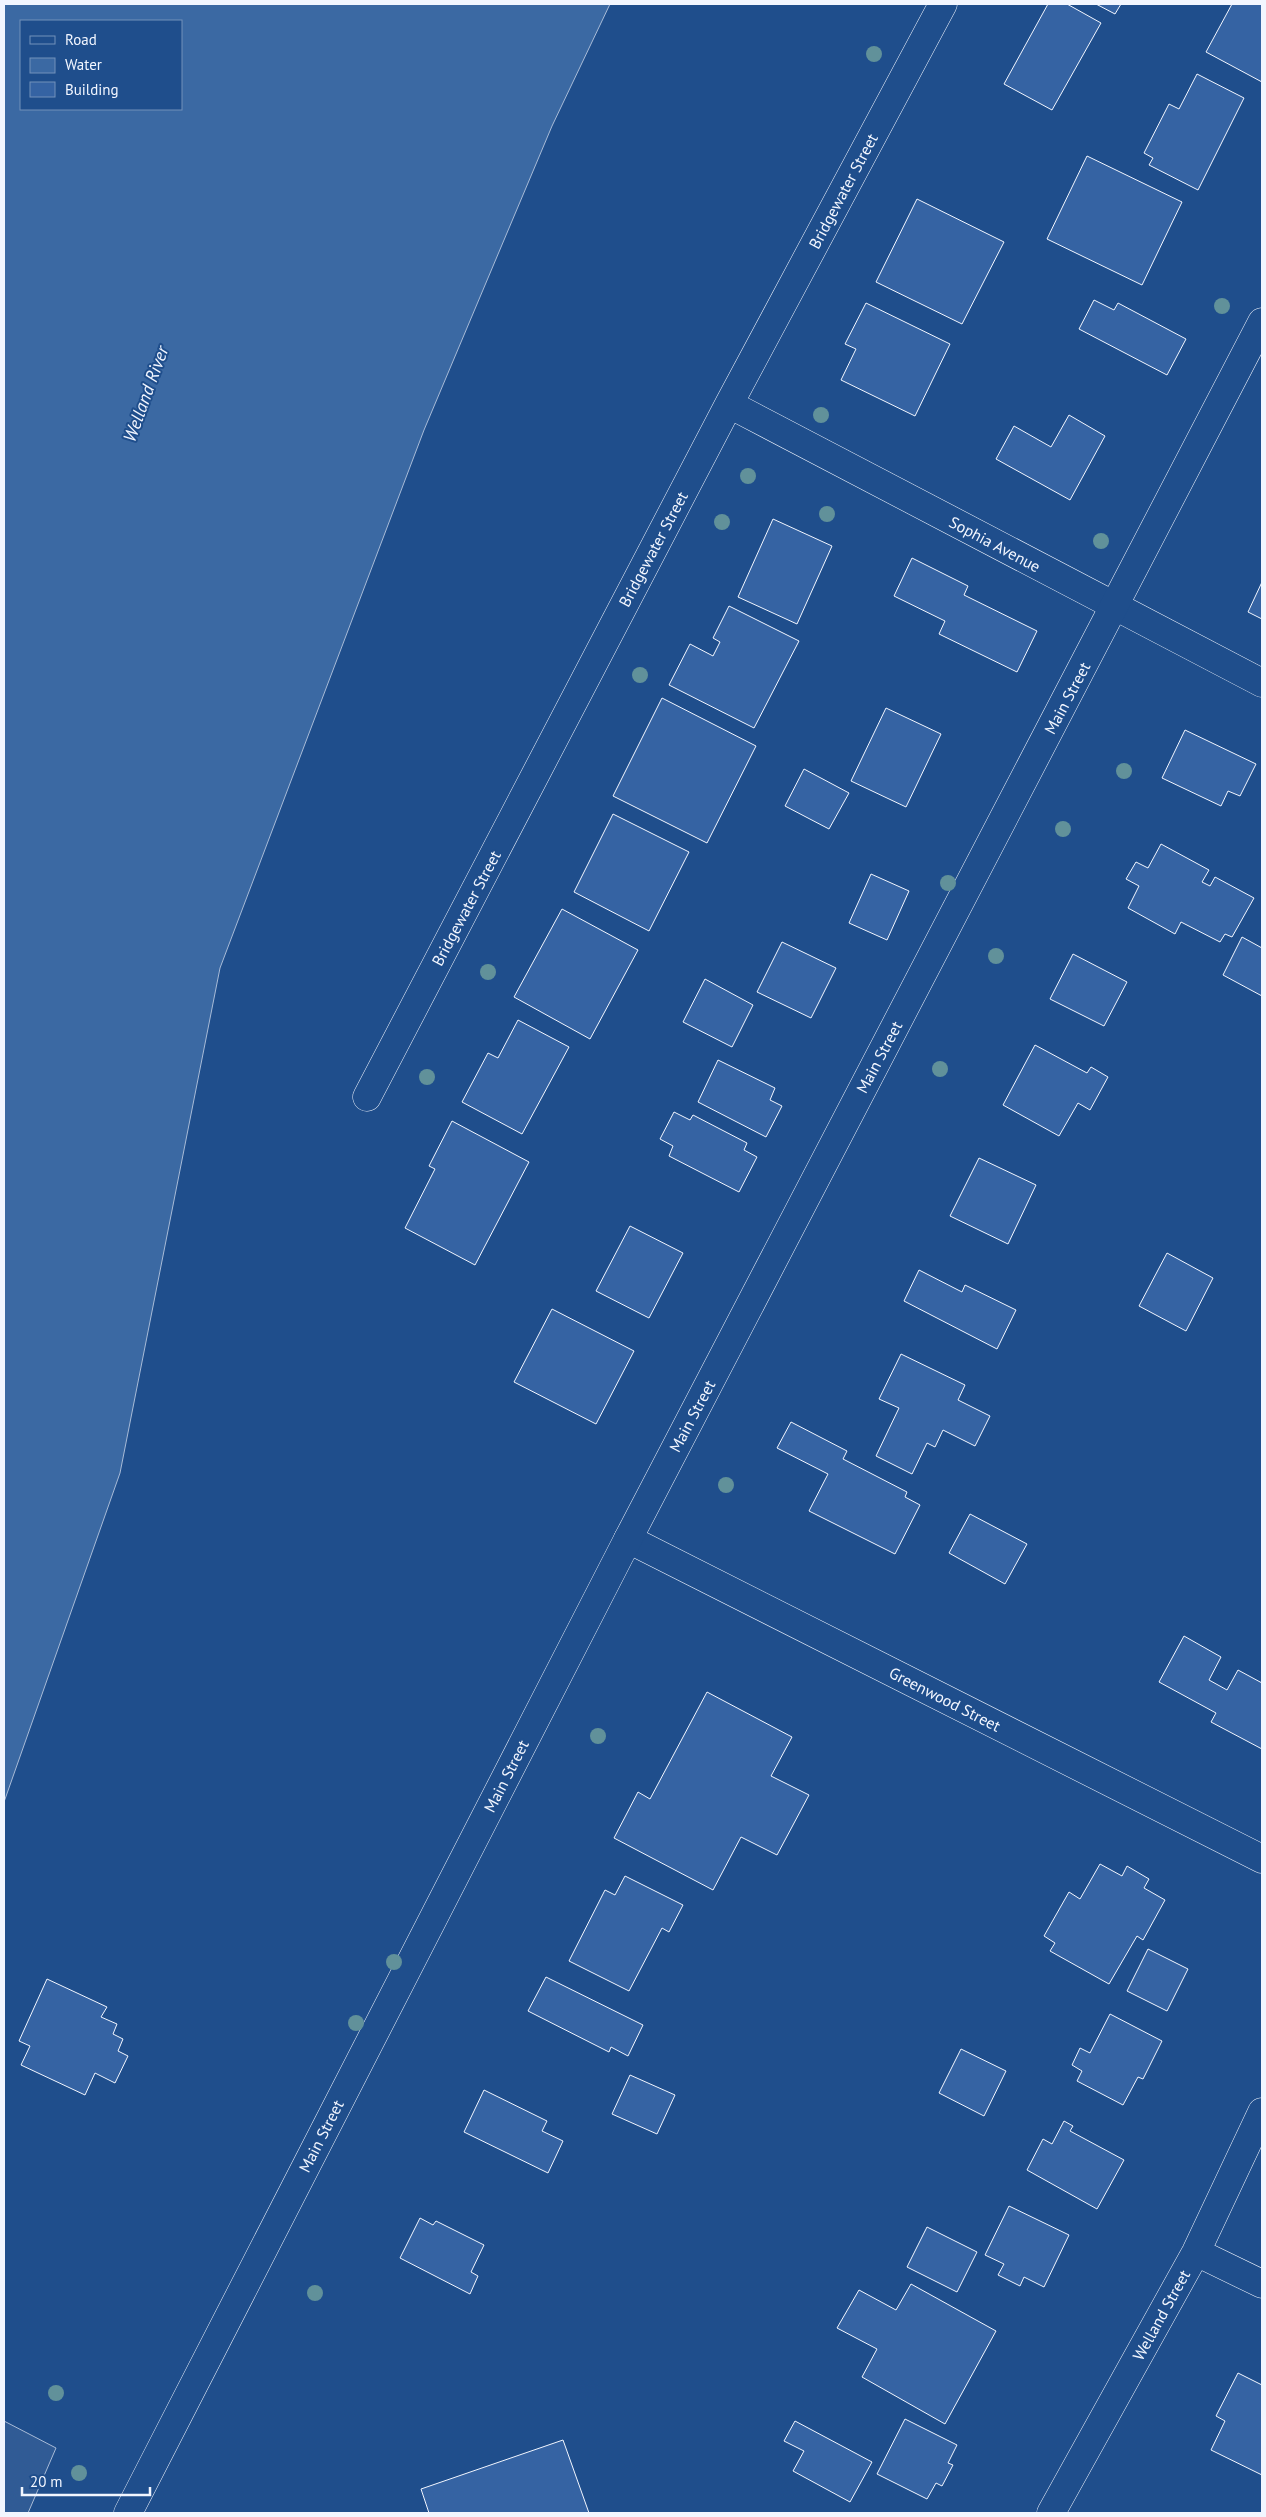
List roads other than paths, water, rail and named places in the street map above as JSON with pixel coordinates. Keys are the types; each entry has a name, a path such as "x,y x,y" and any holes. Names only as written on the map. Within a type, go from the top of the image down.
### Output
{"street":[{"name":"Bridgewater Street","path":"367,1097 729,404 943,4"},
{"name":"Main Street","path":"128,2513 628,1539 1262,322"},
{"name":"Sophia Avenue","path":"729,404 1262,684"},
{"name":"Greenwood Street","path":"628,1539 1262,1859"},
{"name":"Welland Street","path":"1051,2513 1196,2252 1262,2112"},
{"path":"1196,2252 1262,2284"}],"water":[{"name":"Welland River","path":"4,4 610,4 552,126 424,430 220,968 120,1473 4,1802"}]}
